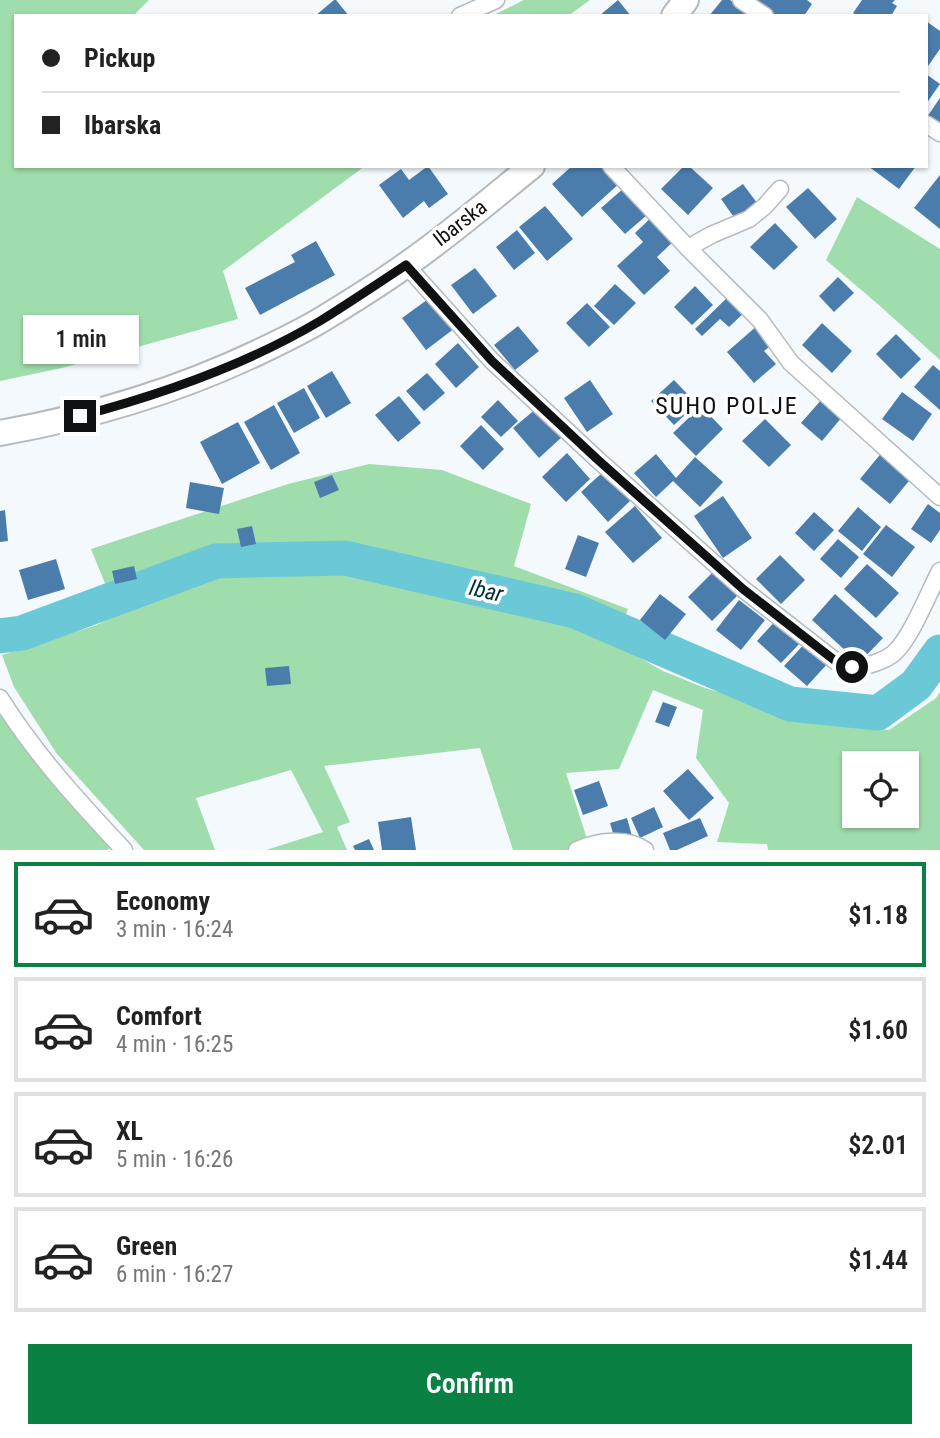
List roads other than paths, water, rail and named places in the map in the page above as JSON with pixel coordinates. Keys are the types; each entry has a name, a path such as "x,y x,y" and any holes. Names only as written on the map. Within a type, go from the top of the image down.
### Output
{"main road":[{"name":"Ibarska","path":"0,433 125,404 237,363 319,321 406,265 529,168"}],"street":[{"path":"464,14 496,0"},
{"path":"741,0 762,14"},
{"path":"613,168 760,320 791,363 940,497"},
{"path":"688,248 749,219 780,189"},
{"path":"406,265 492,361 597,459 743,589 838,663 852,667 864,666 881,661 894,653 909,633 940,571"},
{"path":"0,698 50,768 124,850"},
{"path":"577,850 599,843 617,842 631,843 645,850"}],"waterway":[{"name":"Ibar","path":"0,636 22,633 216,561 345,558 575,611 790,704 878,713 916,685 940,652"}],"district":[{"name":"SUHO POLJE","path":"727,406"}]}
